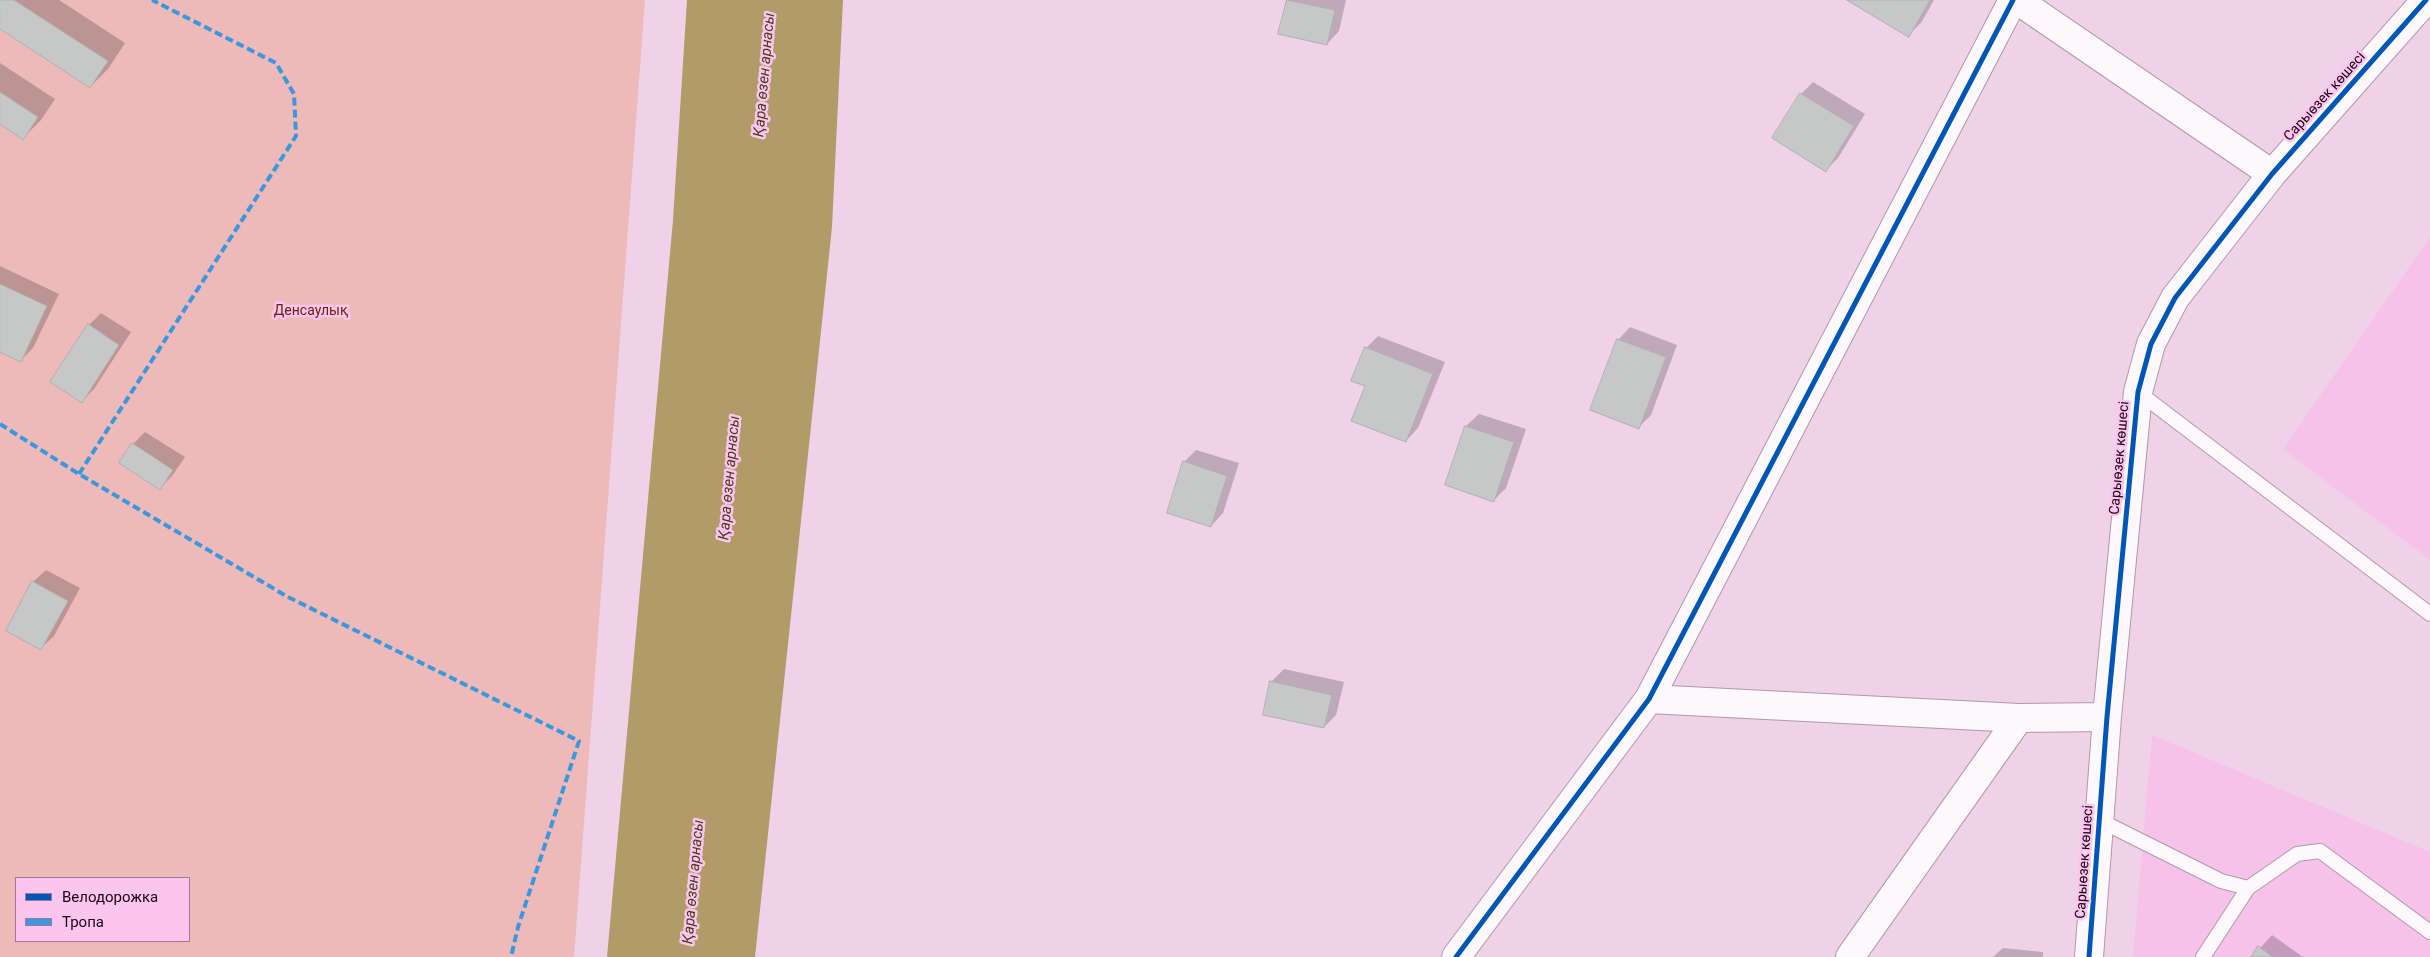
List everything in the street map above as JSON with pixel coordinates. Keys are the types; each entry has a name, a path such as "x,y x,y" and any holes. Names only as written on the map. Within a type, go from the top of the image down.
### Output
{"street":[{"path":"1456,957 1649,699 2015,0 2272,174"},
{"name":"Сарыөзек көшесі","path":"2089,957 2107,717 2138,392 2151,344 2175,298 2272,174 2426,0"},
{"path":"1649,699 2019,718 2107,717"},
{"path":"1850,957 2019,718"}],"lane":[{"path":"2138,392 2430,614"},
{"path":"2099,820 2221,881 2248,888"},
{"path":"2203,957 2248,888 2296,854 2320,851 2430,932"}],"shaded area":[{"path":"2430,237 2430,560 2283,449"},
{"path":"2152,735 2430,852 2430,957 2133,957"}],"green space":[{"name":"Денсаулық","path":"0,0 645,0 574,957 0,957"}],"water":[{"name":"Қара өзен арнасы","path":"687,0 843,0 832,227 755,957 607,957 673,220"}],"building":[{"path":"0,0 14,0 108,61 90,88 0,29"},
{"path":"1287,0 1335,10 1327,45 1278,34"},
{"path":"1847,0 1930,0 1909,37"},
{"path":"0,92 38,117 23,140 0,124"},
{"path":"1800,93 1854,126 1826,172 1772,138"},
{"path":"0,284 47,306 21,362 0,352"},
{"path":"88,324 119,345 82,403 50,382"},
{"path":"1617,339 1666,357 1639,429 1590,410"},
{"path":"1365,347 1433,374 1406,442 1351,421 1365,386 1351,381"},
{"path":"1465,426 1514,442 1494,502 1445,485"},
{"path":"132,443 173,470 160,490 119,463"},
{"path":"1183,461 1227,476 1211,527 1167,513"},
{"path":"32,581 68,601 41,650 6,631"},
{"path":"1270,681 1332,695 1324,728 1263,715"},
{"path":"2258,946 2273,957 2251,957"}],"marked path":[{"path":"79,474 296,136 294,94 276,63 152,0"},
{"path":"0,424 79,474 288,597 579,741 518,927 511,957"}],"cycle path":[{"path":"1456,957 1649,699 2013,0"},
{"path":"2089,957 2107,717 2138,392 2151,344 2175,298 2272,174 2426,0"}]}
